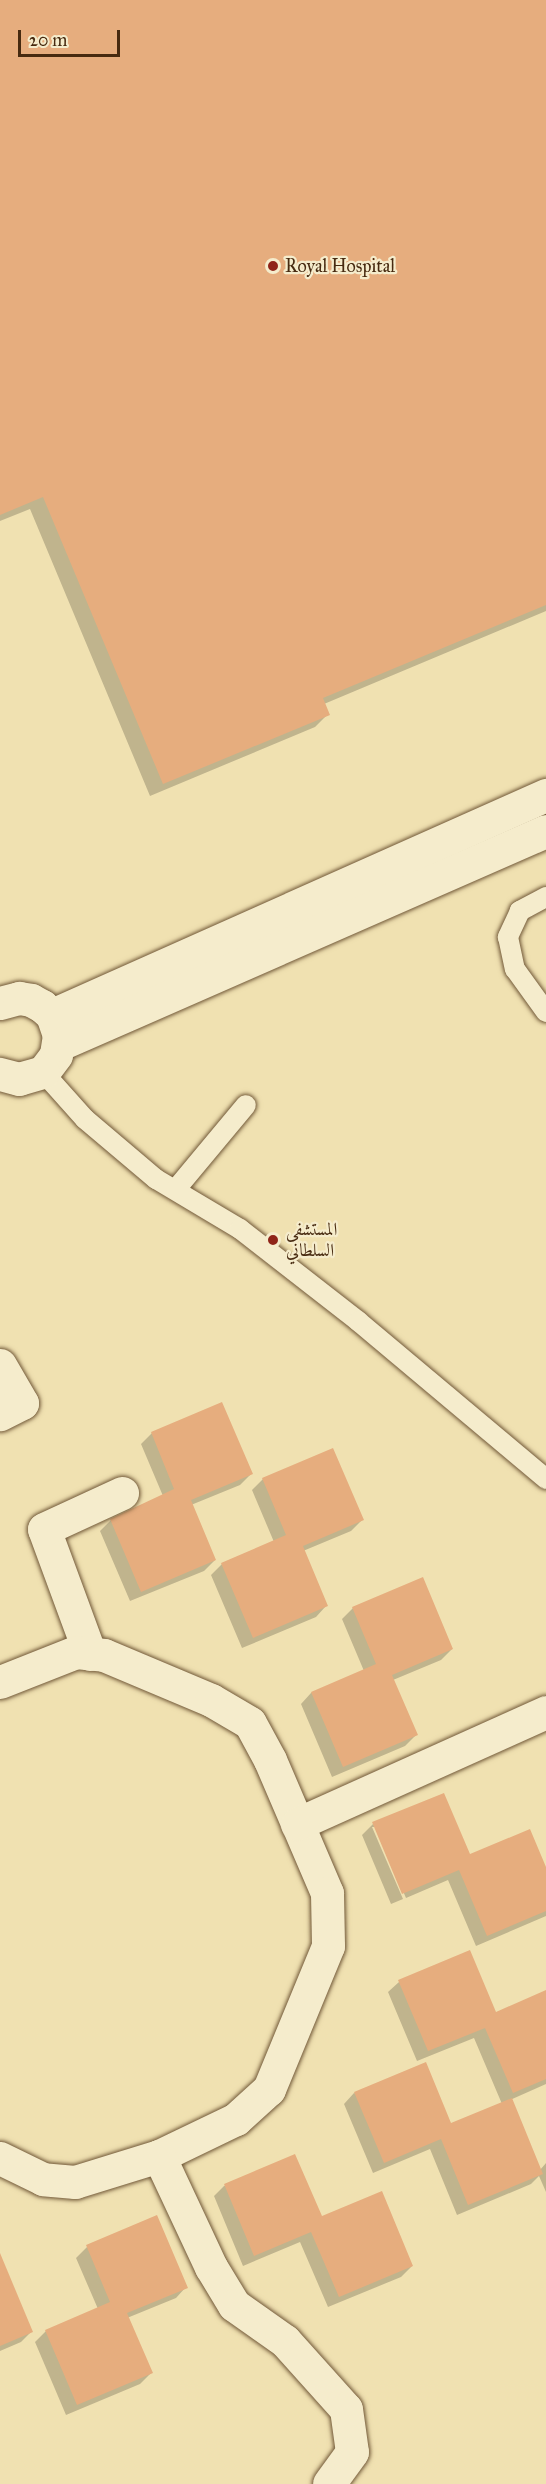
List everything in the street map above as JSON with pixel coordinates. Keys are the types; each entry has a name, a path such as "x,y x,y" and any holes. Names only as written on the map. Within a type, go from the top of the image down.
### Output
{"street":[{"path":"0,1074 19,1079 51,1044 546,795"},
{"path":"51,1044 546,831"},
{"path":"0,1003 19,998 31,1000 51,1044"},
{"path":"0,1365 22,1403 0,1414"},
{"path":"90,1654 44,1529 122,1493"},
{"path":"0,1682 76,1652 104,1655 211,1700 250,1723 270,1760 327,1893 328,1946 269,2088 236,2119 159,2156 75,2182 42,2179 0,2158"},
{"path":"297,1824 546,1712"},
{"path":"159,2156 211,2267 234,2305 285,2341 346,2409 352,2452 329,2484"}],"lane":[{"path":"546,897 520,911 508,937 515,969 546,1012"},
{"path":"51,1044 85,1119 156,1179 240,1229 331,1300 546,1479"},
{"path":"176,1190 246,1105"}],"building":[{"name":"Royal Hospital","path":"0,0 546,0 546,605 323,698 330,715 163,784 43,497 0,515"},
{"path":"222,1402 253,1474 191,1500 216,1560 141,1592 110,1519 174,1489 151,1432"},
{"path":"333,1448 364,1520 303,1546 328,1606 253,1638 221,1563 286,1535 262,1478"},
{"path":"423,1577 453,1649 392,1675 418,1735 343,1767 311,1692 376,1664 352,1607"},
{"path":"444,1793 470,1854 530,1829 546,1867 546,1911 487,1936 459,1870 402,1894 372,1822"},
{"path":"470,1950 496,2012 546,1990 546,2079 513,2093 485,2028 428,2051 398,1980"},
{"path":"426,2062 451,2123 512,2098 543,2174 468,2205 441,2139 384,2163 354,2092"},
{"path":"295,2154 322,2216 382,2191 413,2266 339,2297 311,2232 254,2256 224,2184"},
{"path":"157,2215 188,2288 127,2313 153,2373 77,2405 45,2330 110,2302 86,2245"},
{"path":"0,2253 33,2332 0,2346"}],"place":[{"name":"Royal Hospital","path":"273,266"},
{"name":"المستشفى السلطاني","path":"273,1240"}]}
